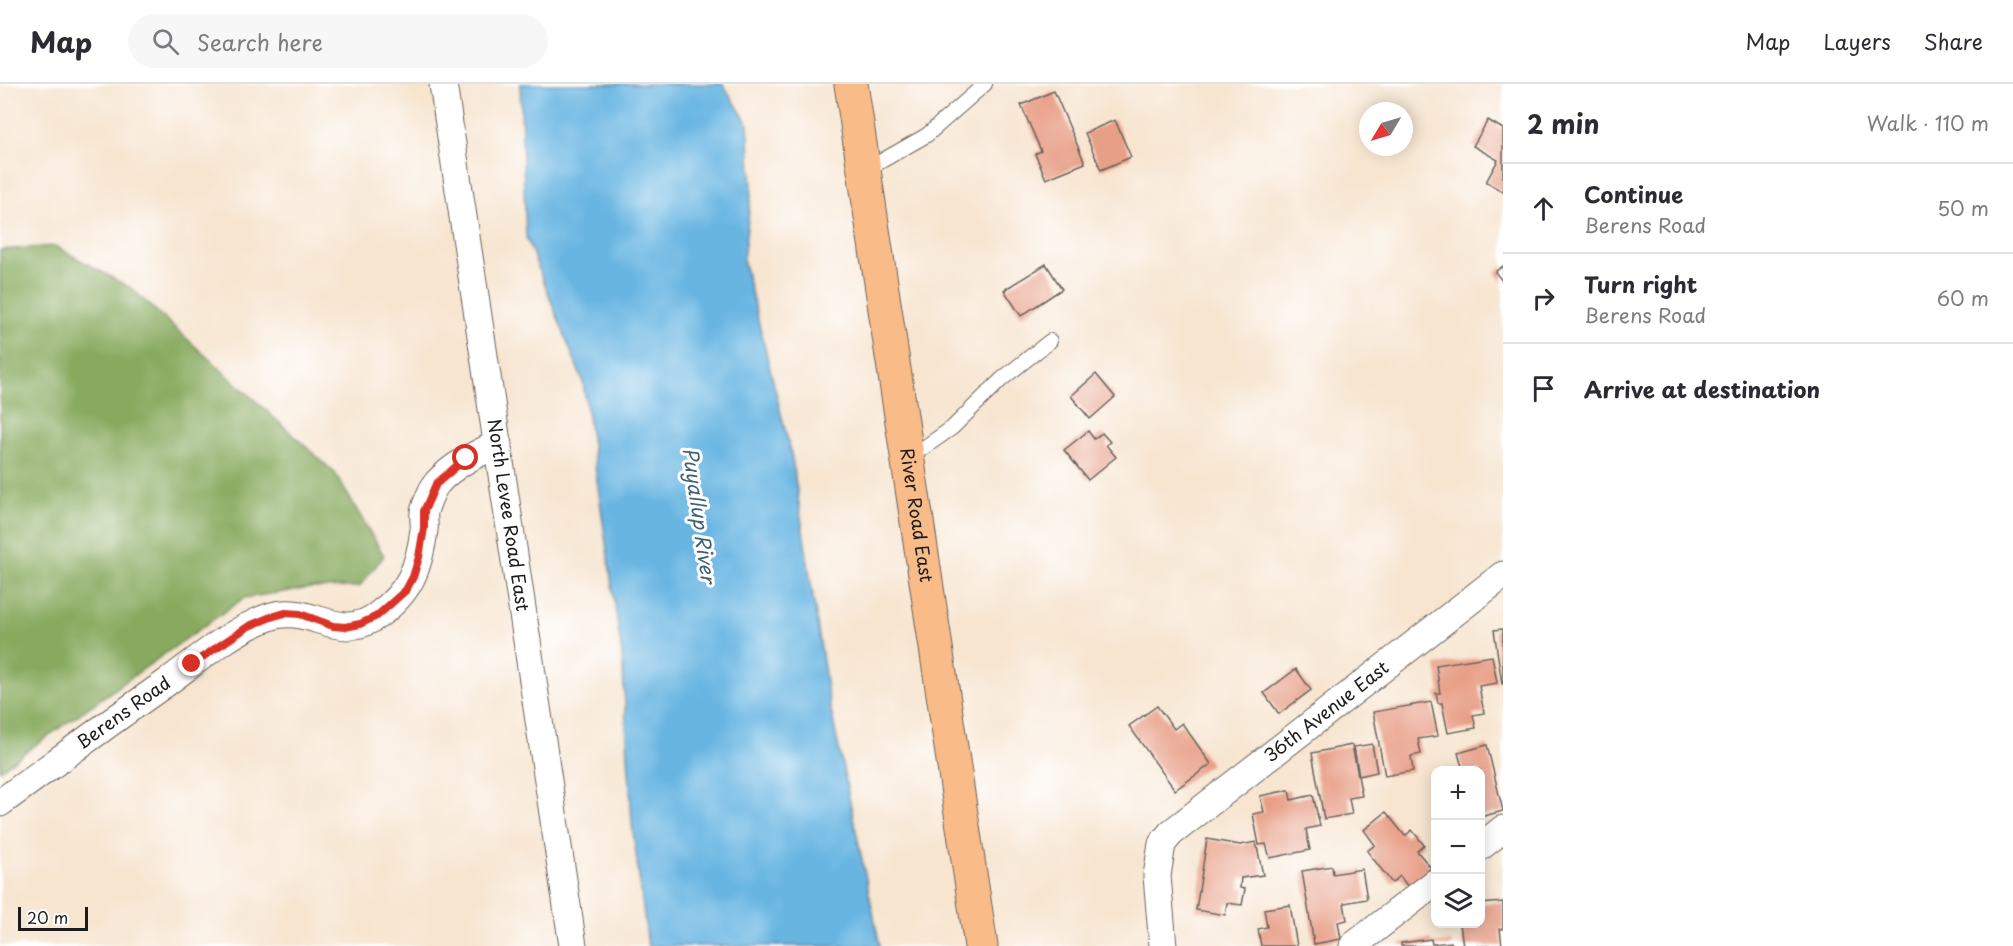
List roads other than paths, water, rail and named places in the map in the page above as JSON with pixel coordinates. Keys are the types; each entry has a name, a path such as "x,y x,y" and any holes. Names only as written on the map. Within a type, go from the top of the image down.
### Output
{"main road":[{"name":"River Road East","path":"851,84 981,946"}],"street":[{"name":"North Levee Road East","path":"443,84 573,946"},
{"name":"Berens Road","path":"0,803 183,670 249,626 285,613 300,614 333,626 345,627 360,624 377,616 406,590 413,577 424,528 424,511 436,484 466,458 498,444"},
{"name":"36th Avenue East","path":"1163,946 1157,876 1162,844 1183,822 1503,575"},
{"path":"1485,843 1503,829"},
{"path":"1353,946 1431,886"}],"lane":[{"path":"864,171 927,135 985,84"},
{"path":"907,459 952,428 1002,379 1050,341"}],"water":[{"name":"Puyallup River","path":"520,84 723,84 748,124 752,188 743,259 792,458 829,701 880,946 648,946 632,824 622,655 583,382 526,237"}]}
